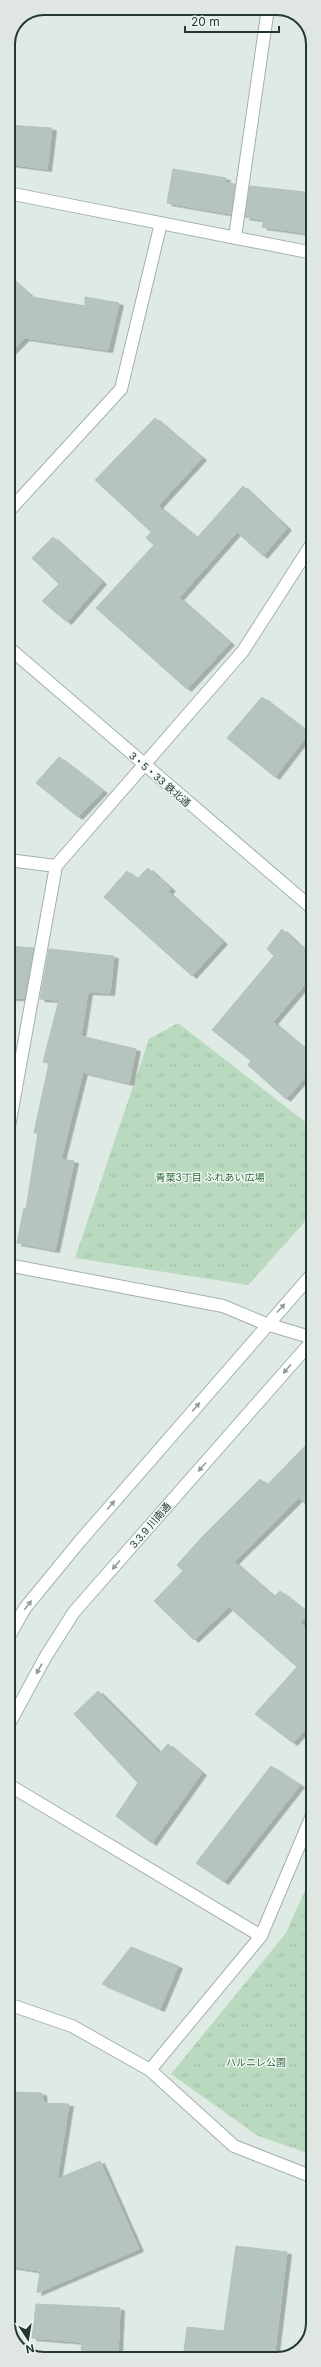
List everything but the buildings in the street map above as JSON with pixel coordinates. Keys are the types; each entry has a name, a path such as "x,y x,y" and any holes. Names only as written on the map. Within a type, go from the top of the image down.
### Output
{"street":[{"path":"235,237 267,15"},
{"path":"15,194 235,237 306,252"},
{"path":"15,504 121,389 161,223"},
{"path":"15,1093 56,866 242,651 306,553"},
{"name":"3・5・33 鉄北通","path":"15,653 306,903"},
{"path":"15,861 56,866"},
{"path":"15,1266 223,1306 266,1324 306,1337"},
{"path":"15,1626 25,1608 80,1541 266,1324 306,1281"},
{"name":"3.3.9 川南通","path":"15,1710 46,1656 74,1612 306,1347"},
{"path":"15,1789 261,1936"},
{"path":"150,2070 261,1936 306,1830"},
{"path":"15,2006 72,2026 150,2070 234,2146 306,2173"}],"green space":[{"name":"青葉3丁目 ふれあい広場","path":"178,1023 306,1123 306,1221 248,1285 75,1258 149,1039"},
{"name":"ハルニレ公園","path":"306,1888 306,2153 258,2136 171,2074 286,1933"}]}
